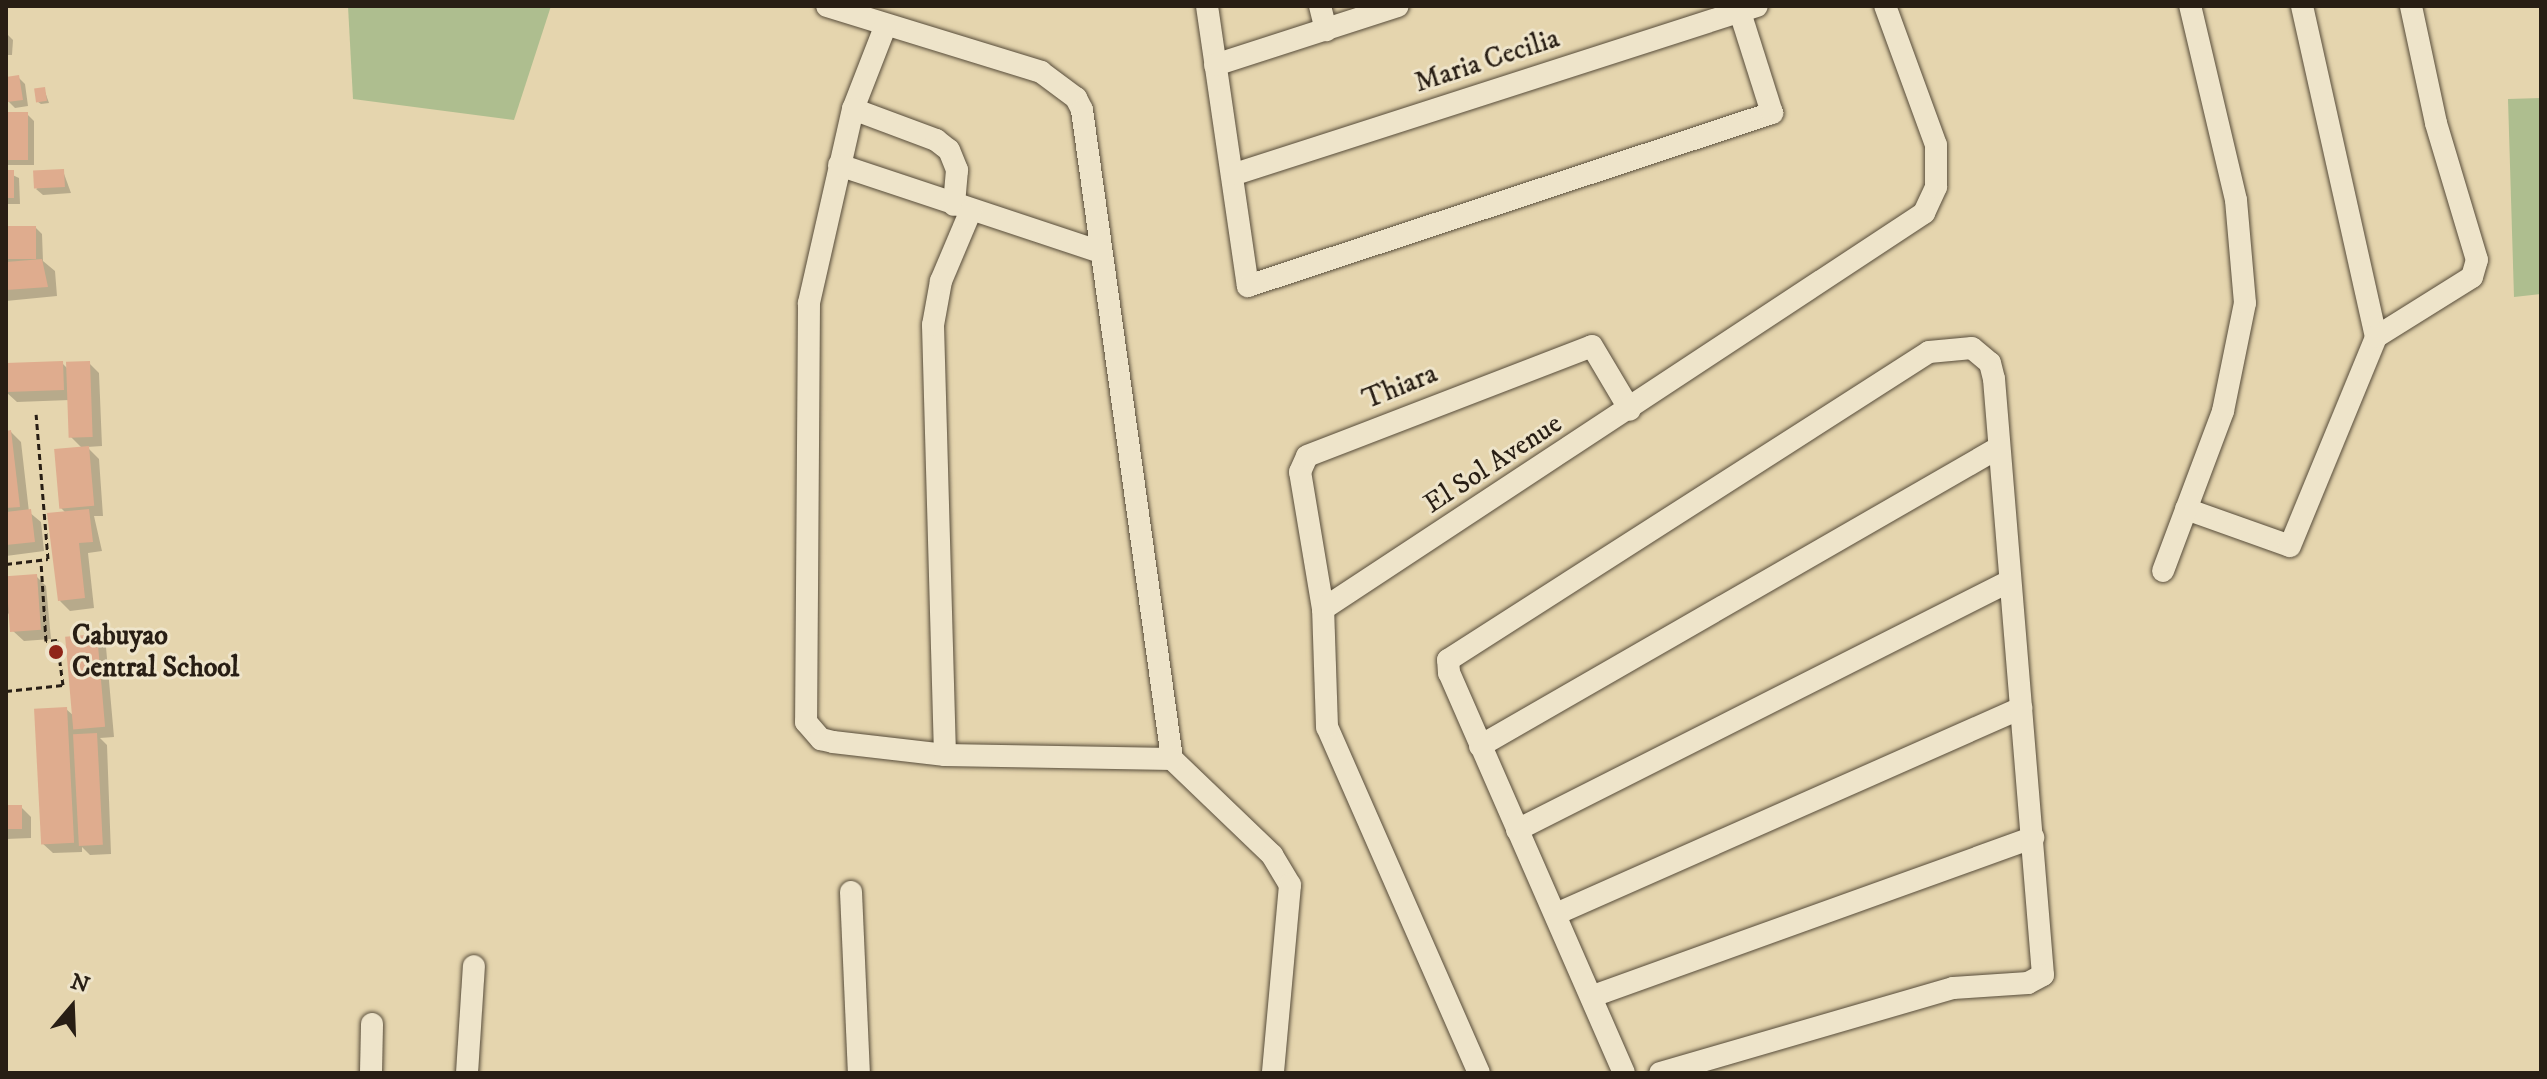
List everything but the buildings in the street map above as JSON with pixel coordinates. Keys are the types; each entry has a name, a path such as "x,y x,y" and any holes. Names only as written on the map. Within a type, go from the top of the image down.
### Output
{"street":[{"path":"827,6 885,27 1041,72 1076,98 1082,110 1172,759 1272,855 1290,885 1273,1073"},
{"path":"1207,6 1235,174 1248,286 1772,113 1745,8"},
{"path":"1320,6 1326,30"},
{"path":"1215,65 1398,6"},
{"name":"El Sol Avenue","path":"1323,609 1630,410 1924,213 1936,187 1936,145 1885,6"},
{"path":"2163,571 2226,399 2245,303 2236,200 2190,6 2198,6"},
{"path":"2186,509 2290,546 2376,337 2302,6"},
{"path":"2376,337 2463,284 2477,260 2436,123 2411,6"},
{"name":"Maria Cecilia","path":"1235,174 1745,8"},
{"path":"885,27 853,109 809,303 804,711 821,739 945,755 1172,759"},
{"path":"853,109 936,140 949,150 957,170 962,208 941,281 933,325 945,755"},
{"path":"839,165 1100,252"},
{"name":"Thiara","path":"1323,609 1300,472 1307,456 1592,346 1630,410"},
{"path":"1624,1073 1593,996 1480,746 1448,660 1929,352 1972,348 1990,363 2043,975 2028,983 1953,988 1660,1073"},
{"path":"1480,746 1998,448"},
{"path":"1517,830 2010,581"},
{"path":"1323,609 1327,727 1479,1073"},
{"path":"1556,914 2021,708"},
{"path":"1593,996 2033,838"},
{"path":"851,892 859,1073"},
{"path":"467,1073 474,966"},
{"path":"371,1073 372,1024"}],"path":[{"path":"6,564 48,559 36,414"},
{"path":"6,691 63,685 57,640 46,641 41,561"}],"green space":[{"path":"348,6 551,6 514,120 353,99"},
{"path":"2541,98 2541,294 2514,297 2508,99"}],"place":[{"name":"Cabuyao Central School","path":"56,652"}]}
